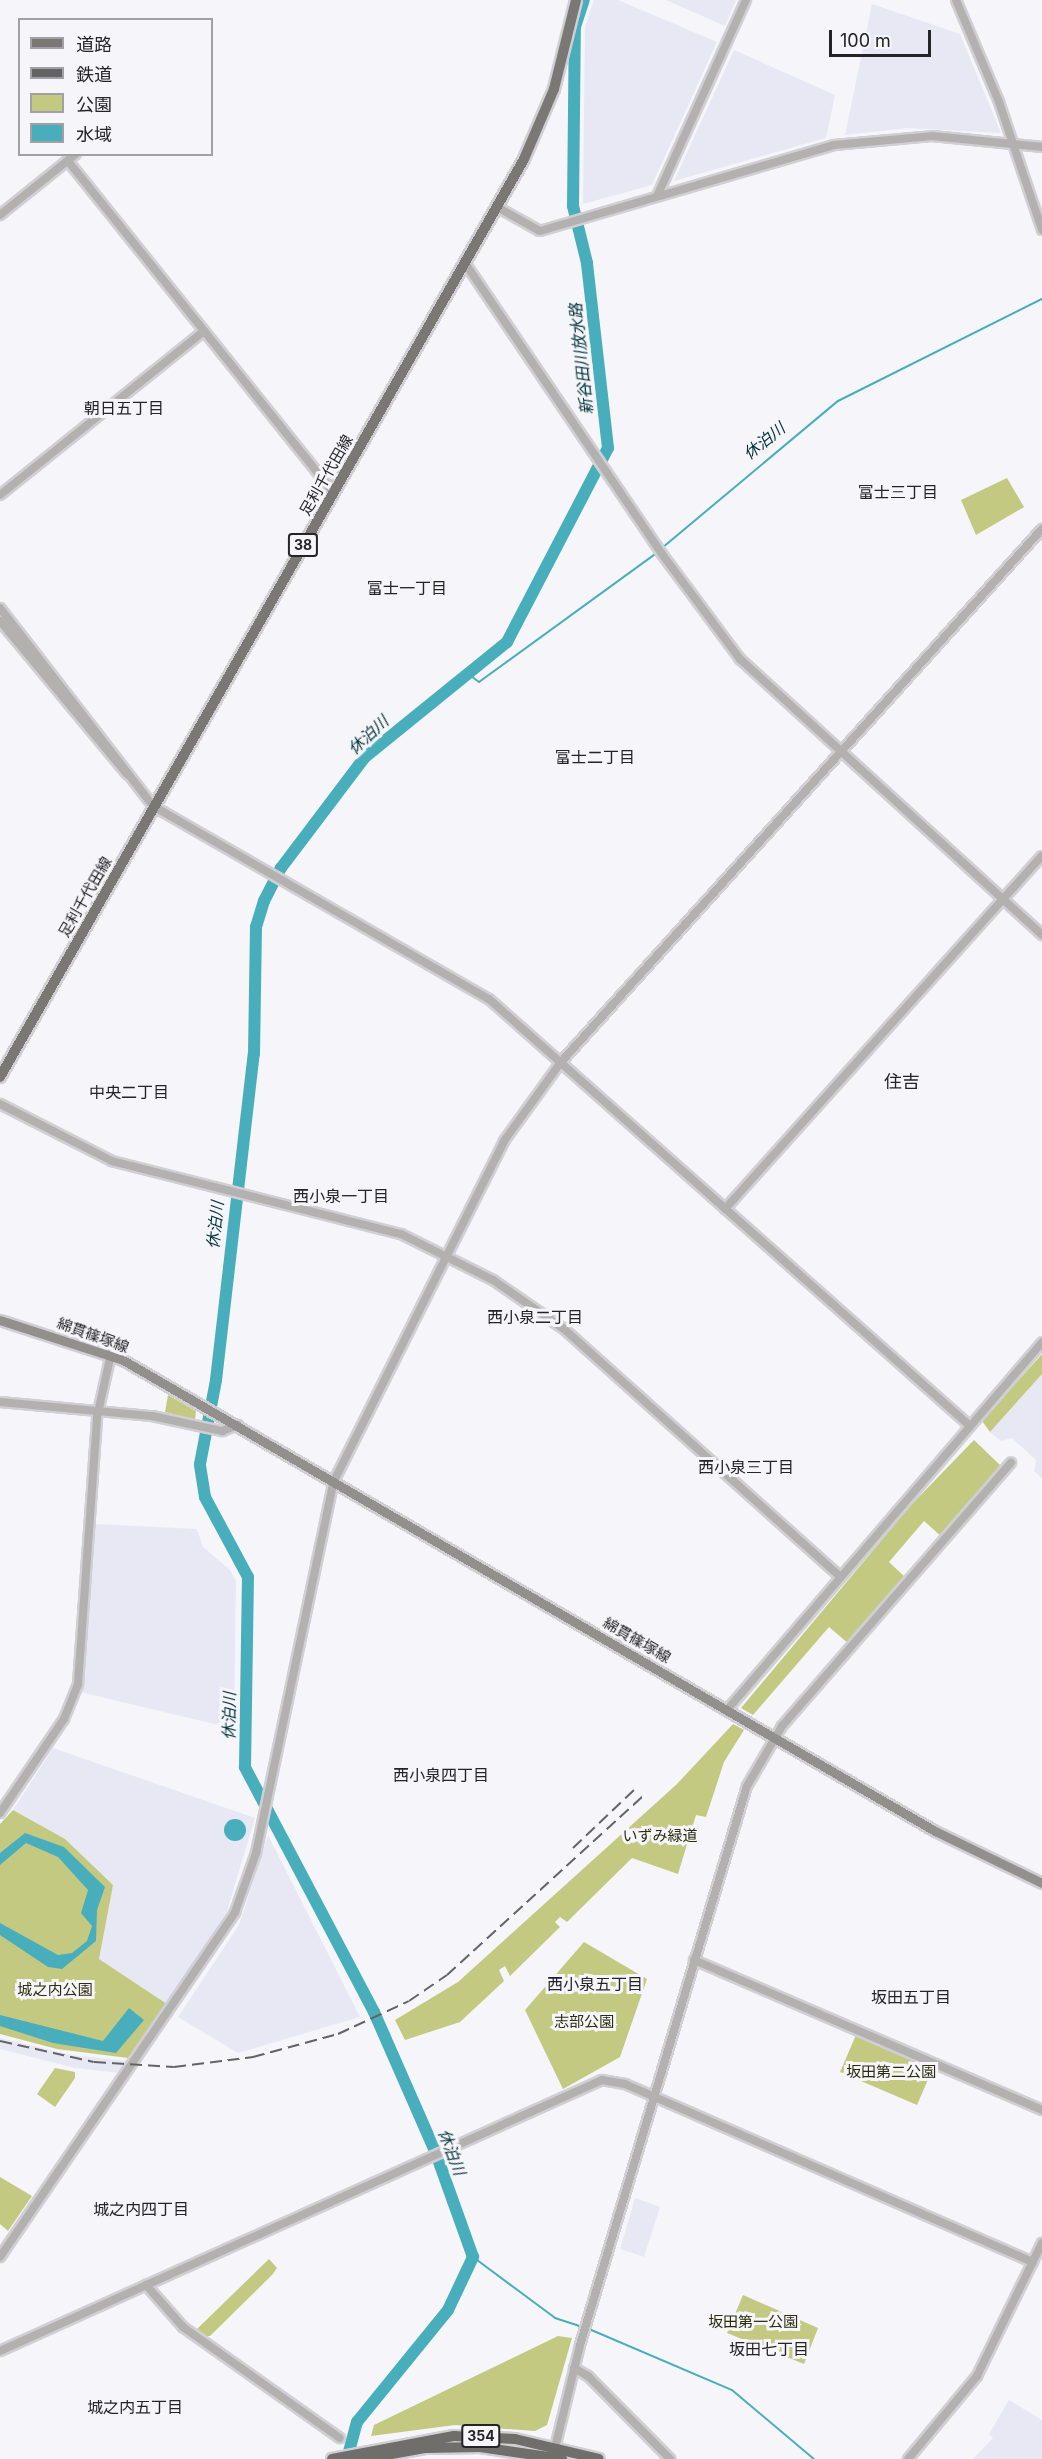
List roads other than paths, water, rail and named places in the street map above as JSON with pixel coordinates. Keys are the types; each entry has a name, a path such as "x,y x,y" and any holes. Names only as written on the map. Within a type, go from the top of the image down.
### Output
{"highway":[{"name":"354","path":"335,2458 457,2447 599,2459"}],"main road":[{"name":"足利千代田線","path":"0,1077 536,135 576,0"},
{"name":"綿貫篠塚線","path":"0,1320 111,1354 238,1425 954,1841 1042,1883"}],"street":[{"path":"658,194 746,0"},
{"path":"956,0 1013,141 1042,230"},
{"path":"497,207 536,230 834,145 932,136 1013,141 1042,147"},
{"path":"0,215 74,156"},
{"path":"68,161 333,492"},
{"path":"465,263 660,550 740,658 840,753 1042,935"},
{"path":"0,495 204,331"},
{"path":"0,2257 226,1930 244,1892 268,1796 334,1481 504,1141 561,1062 1042,529"},
{"path":"0,608 153,806 489,999 969,1425"},
{"path":"0,621 116,765 131,777"},
{"path":"724,1209 1042,856"},
{"path":"0,1104 112,1161 243,1196 401,1234 493,1280 564,1329 840,1576"},
{"path":"727,1710 1042,1342"},
{"path":"0,1812 64,1719 78,1684 98,1410 111,1354"},
{"path":"0,1402 98,1410 218,1430 238,1425"},
{"path":"556,2455 574,2368 585,2328 742,1800 774,1738 1011,1463"},
{"path":"694,1960 1042,2110"},
{"path":"0,2351 598,2081 618,2082 1033,2262"},
{"path":"908,2459 977,2376 1042,2243"},
{"path":"146,2285 183,2327 340,2438"},
{"path":"574,2368 588,2376 670,2459"}],"water":[{"path":"235,1819 243,1822 246,1830 243,1838 235,1841 227,1838 224,1830 227,1822"},
{"path":"25,1833 64,1847 105,1887 97,1910 96,1941 62,1969 48,1967 0,1935 0,1923 58,1955 72,1953 87,1941 92,1926 81,1913 88,1890 58,1857 26,1843 0,1865 0,1853"},
{"path":"129,2008 144,2020 116,2053 53,2043 0,2026 0,2015 103,2041"}],"waterway":[{"name":"休泊川","path":"347,2459 357,2422 448,2310 473,2257 435,2151 374,2012 245,1767 248,1577 205,1497 200,1464 216,1380 254,1054 256,927 264,901 281,868 365,757 507,642 608,448 587,263 573,206 575,27 584,0"},
{"name":"休泊川","path":"662,548 838,401 1042,299"},
{"path":"467,673 479,682 658,552"},
{"path":"473,2257 555,2318 583,2327"},
{"path":"589,2329 732,2390 814,2459"}],"railway":[{"path":"573,1848 635,1789"},
{"path":"0,2041 94,2062 174,2067 253,2057 338,2034 409,2001 447,1975 646,1793"}],"district":[{"name":"朝日五丁目","path":"124,408"},
{"name":"富士三丁目","path":"898,492"},
{"name":"富士一丁目","path":"407,588"},
{"name":"富士二丁目","path":"595,757"},
{"name":"住吉","path":"902,1082"},
{"name":"中央二丁目","path":"129,1092"},
{"name":"西小泉一丁目","path":"341,1196"},
{"name":"西小泉二丁目","path":"535,1317"},
{"name":"西小泉三丁目","path":"746,1467"},
{"name":"西小泉四丁目","path":"441,1775"},
{"name":"西小泉五丁目","path":"595,1984"},
{"name":"坂田五丁目","path":"911,1997"},
{"name":"城之内四丁目","path":"141,2209"},
{"name":"坂田七丁目","path":"769,2349"},
{"name":"城之内五丁目","path":"135,2407"}],"water label":[{"name":"新谷田川放水路","path":"581,359"}],"park label":[{"name":"いずみ緑道","path":"660,1836"},
{"name":"城之内公園","path":"55,1990"},
{"name":"志部公園","path":"584,2022"},
{"name":"坂田第二公園","path":"891,2072"},
{"name":"坂田第一公園","path":"753,2322"}]}
